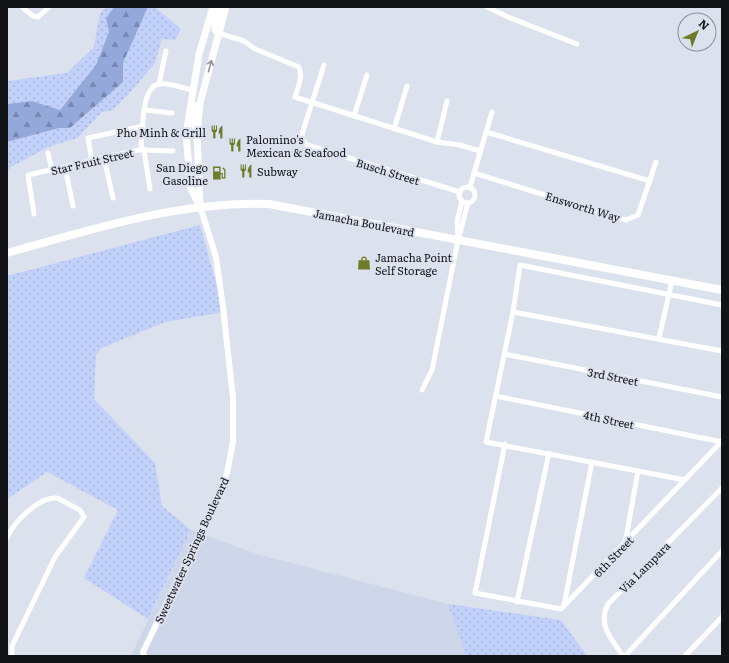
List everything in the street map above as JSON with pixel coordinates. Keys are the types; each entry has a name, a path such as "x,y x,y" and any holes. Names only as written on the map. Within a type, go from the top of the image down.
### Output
{"main road":[{"name":"Sweetwater Springs Boulevard","path":"200,206 191,190 186,135 192,90 199,54 213,7"},
{"path":"218,33 215,30 214,23 219,7"},
{"name":"Sweetwater Springs Boulevard","path":"200,206 197,131 202,95 226,7"},
{"path":"192,90 195,96 193,122 197,131"},
{"name":"Jamacha Boulevard","path":"7,253 91,230 200,206 237,203 269,204 722,290"}],"street":[{"path":"22,7 33,16 38,17 49,7"},
{"path":"487,7 508,17 577,44"},
{"path":"218,33 244,41 255,49 299,67 301,72 300,81 295,97 436,142 460,145 480,151"},
{"path":"166,51 159,84 192,90"},
{"name":"Busch Street","path":"324,65 302,134 303,140 309,147 460,192"},
{"path":"354,116 367,74"},
{"name":"Star Fruit Street","path":"34,214 28,175 144,150 141,145 146,94 151,87 159,84"},
{"path":"394,129 407,86"},
{"path":"436,142 447,101"},
{"path":"145,110 172,113"},
{"path":"470,187 492,112"},
{"path":"92,161 88,138 143,126"},
{"path":"486,132 650,181"},
{"path":"150,189 144,150 173,151"},
{"path":"48,153 52,170"},
{"path":"104,158 112,198"},
{"name":"Ensworth Way","path":"474,173 626,220 638,215 656,162"},
{"path":"65,167 73,206"},
{"path":"422,390 432,370 458,240 468,203 476,197 475,191 470,187 464,187 460,192 462,201 457,222 458,240"},
{"path":"462,201 468,203"},
{"name":"Sweetwater Springs Boulevard","path":"144,656 143,652 208,519 225,477 233,442 233,398 224,307 216,257 200,206"},
{"path":"685,480 505,444 486,442 513,312 520,265 722,305"},
{"path":"659,338 672,281"},
{"path":"513,312 659,338 722,351"},
{"name":"3rd Street","path":"504,354 722,397"},
{"name":"4th Street","path":"496,396 722,442"},
{"name":"6th Street","path":"564,606 625,545 722,442"},
{"path":"505,444 475,593 517,602 561,610 564,606 592,462"},
{"path":"517,602 548,453"},
{"path":"625,545 638,471"},
{"name":"Via Lampara","path":"624,656 604,627 603,615 608,604 722,488"},
{"path":"7,538 22,517 40,502 52,498 57,498 80,510 84,517 55,557 9,645 12,656"},
{"path":"624,656 722,551"},
{"path":"685,656 722,617"}],"shaded area":[{"path":"106,7 114,7 106,18 109,32 96,66 60,110 32,101 7,104 7,81 67,73 94,47 100,13"},
{"path":"148,7 155,7 181,29 175,40 162,39 155,63 134,88 113,110 102,112 77,138 48,147 11,167 7,171 7,142 59,128 70,128 123,82 123,63"},
{"path":"200,225 224,312 165,322 102,348 96,355 94,399 155,463 162,506 191,530 148,619 84,578 118,510 47,472 7,499 7,276"},
{"path":"191,530 257,554 448,604 466,656 131,656"},
{"path":"448,604 561,620 587,656 466,656"}],"green space":[{"path":"114,7 148,7 123,63 123,82 70,128 59,128 7,142 7,104 32,101 60,110 96,65 109,32 106,18"}],"place":[{"name":"Pho Minh & Grill","path":"217,132"},
{"name":"Palomino's Mexican & Seafood","path":"235,145"},
{"name":"Subway","path":"246,171"},
{"name":"San Diego Gasoline","path":"219,173"},
{"name":"Jamacha Point Self Storage","path":"364,263"}]}
